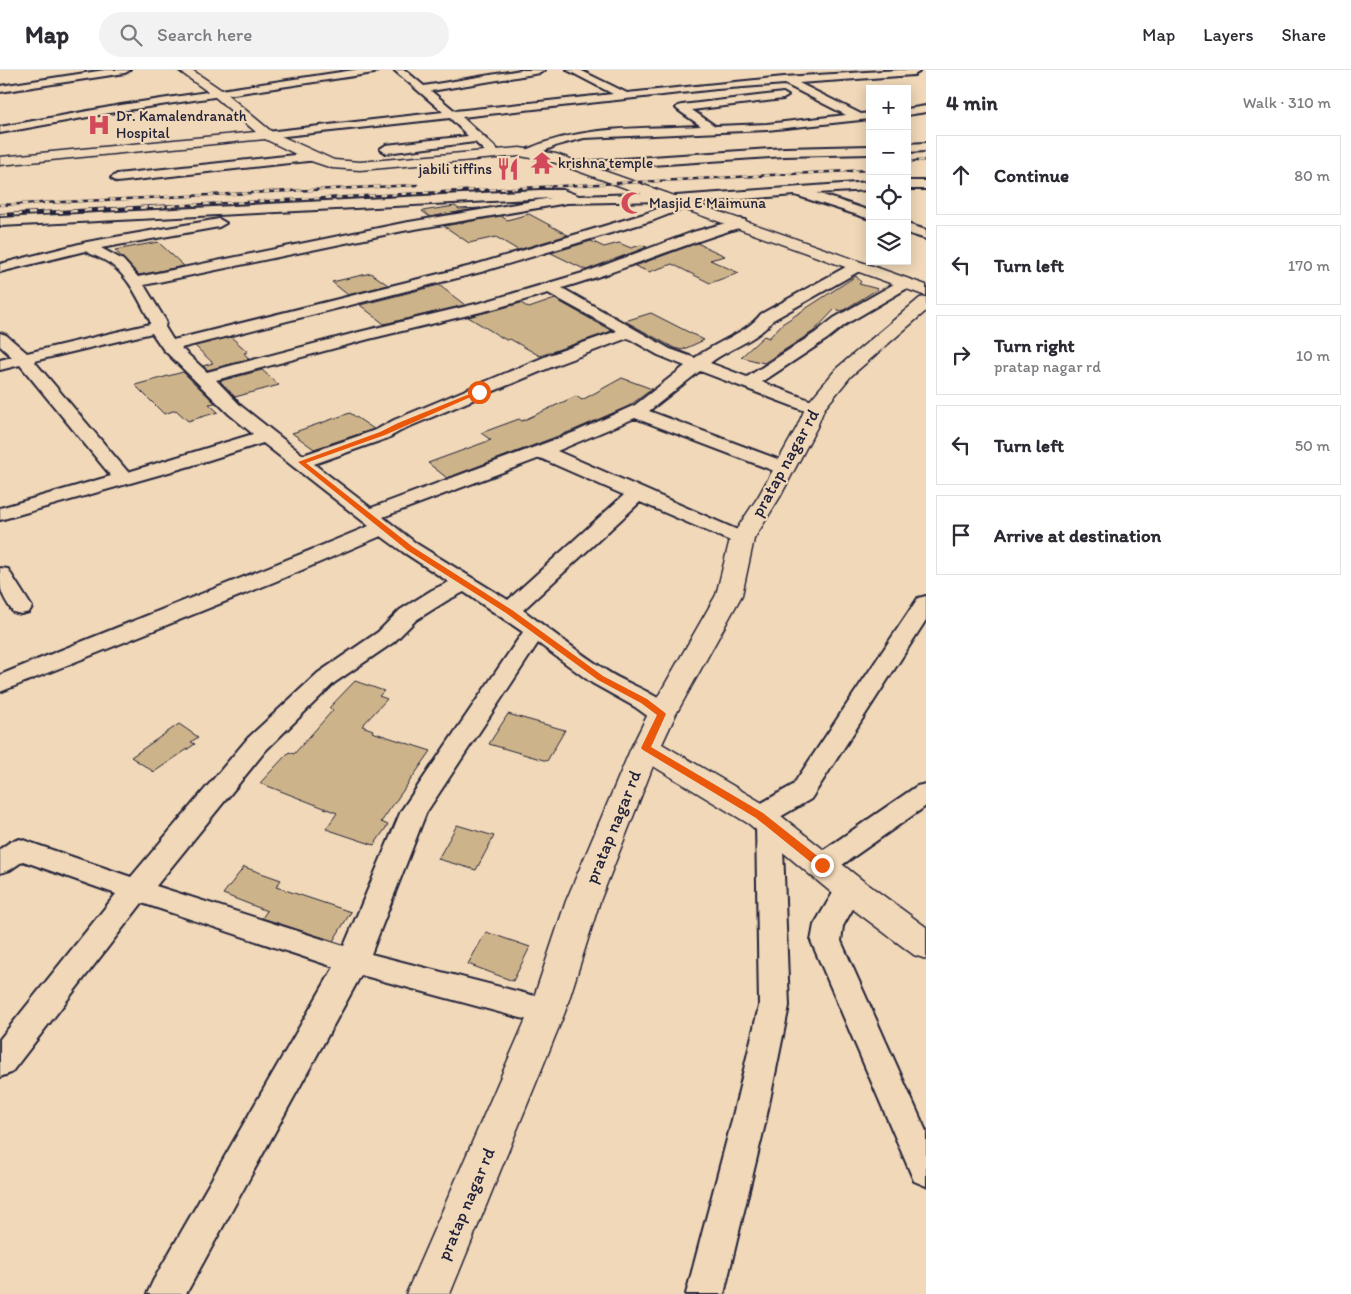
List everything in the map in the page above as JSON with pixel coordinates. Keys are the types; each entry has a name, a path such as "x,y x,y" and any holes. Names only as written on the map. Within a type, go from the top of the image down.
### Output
{"street":[{"path":"0,89 125,70"},
{"path":"184,70 219,94 267,135 313,158 332,164 360,166 494,153 532,152 556,158 858,266 916,292"},
{"path":"0,130 121,108 374,70"},
{"path":"399,70 453,115 494,153"},
{"path":"423,89 540,70"},
{"path":"572,70 623,95"},
{"path":"757,70 784,80 866,119"},
{"path":"0,161 267,135 623,95 784,80 913,71 926,79"},
{"path":"858,87 926,79"},
{"path":"712,129 682,108 828,90"},
{"path":"911,111 926,109"},
{"path":"532,152 554,142 584,135 767,127 866,119"},
{"path":"386,149 477,138"},
{"path":"578,166 785,152 866,150"},
{"path":"117,178 313,158"},
{"path":"135,282 403,227 570,200 626,197 675,200 866,186"},
{"path":"796,191 866,214"},
{"path":"0,222 539,194 570,196 574,198 570,200"},
{"path":"169,346 476,269 649,217 675,200"},
{"path":"0,268 87,246 231,221"},
{"path":"204,378 380,331 472,310 629,262 698,235 740,223"},
{"path":"911,229 926,235"},
{"path":"87,246 117,262 135,282 158,321 156,327 169,346 235,410 266,436 302,462 410,548 509,611 600,678 644,701 662,714"},
{"path":"0,684 107,639 266,577 448,484 599,429 634,412 646,406 697,364 747,332 762,325 767,317 858,266"},
{"path":"548,288 664,352 814,408"},
{"path":"749,383 821,336 840,321 916,292 926,291"},
{"name":"pratap nagar rd","path":"428,1294 547,1012 583,901 646,748 662,714 729,595 742,539 769,497 807,427 814,408 916,292"},
{"path":"0,365 94,340 156,327"},
{"path":"302,462 382,434 400,424 555,359 630,332"},
{"path":"0,338 24,359 36,376 124,478"},
{"path":"634,412 784,468"},
{"path":"0,514 266,436"},
{"path":"540,451 742,539"},
{"path":"509,611 637,494"},
{"path":"0,574 21,607"},
{"path":"0,1063 136,890 195,820 241,761 326,678 386,637 408,615 440,595 466,583"},
{"path":"764,819 802,792 926,603"},
{"path":"166,1294 354,961 414,811 535,631"},
{"path":"646,748 764,819 850,889 926,945"},
{"path":"822,865 926,793"},
{"path":"704,1294 748,1124 774,1006 764,819"},
{"path":"0,864 20,849 136,890 354,961 547,1012"},
{"path":"850,889 829,925 826,941 926,1170"}],"building":[{"path":"455,206 459,209 481,208 430,217 422,211"},
{"path":"529,214 568,235 518,250 496,237 469,243 444,226 501,216 507,220"},
{"path":"591,241 604,247 619,243 631,248 641,245 647,247 586,270 551,253"},
{"path":"158,242 184,266 139,275 115,250"},
{"path":"697,243 725,256 710,260 739,273 710,283 672,264 649,272 635,266"},
{"path":"371,273 388,285 348,295 332,282"},
{"path":"856,276 861,282 859,284 878,289 842,311 835,309 814,331 764,363 741,357 764,336 769,338 782,324"},
{"path":"439,285 465,305 384,324 360,305"},
{"path":"555,299 612,331 540,356 510,339 506,340 468,317 521,303 529,308"},
{"path":"651,313 704,340 682,350 674,348 625,321"},
{"path":"231,337 248,352 244,353 249,359 208,370 203,366 213,363 195,346"},
{"path":"262,370 279,385 235,397 220,381"},
{"path":"183,372 215,403 209,404 218,412 188,421 176,410 164,414 135,385"},
{"path":"622,378 652,389 629,406 574,430 447,478 428,463 491,440 481,433 519,419 522,421 576,396 582,400"},
{"path":"350,413 374,429 314,449 292,433"},
{"path":"355,681 384,691 379,696 387,699 362,726 373,730 372,732 431,751 381,822 388,825 374,845 326,829 337,813 260,783 289,752 294,754 333,710 329,708"},
{"path":"508,714 565,730 547,761 489,744"},
{"path":"179,724 198,737 191,742 195,744 154,772 131,757"},
{"path":"457,825 494,836 476,870 438,859"},
{"path":"244,867 281,880 276,887 351,912 333,941 262,918 267,911 223,894"},
{"path":"486,932 530,947 513,981 468,964"}],"railway":[{"path":"911,162 926,160"},
{"path":"149,207 866,170"},
{"path":"0,205 417,185"},
{"path":"0,215 172,206"}],"place":[{"name":"Dr. Kamalendranath Hospital","path":"99,125"},
{"name":"krishna temple","path":"542,163"},
{"name":"jabili tiffins","path":"508,169"},
{"name":"Masjid E Maimuna","path":"632,203"}],"route":[{"path":"479,392 400,424 382,434 302,462 410,548 509,611 600,678 644,701 662,714 646,748 760,816 822,865"}]}
